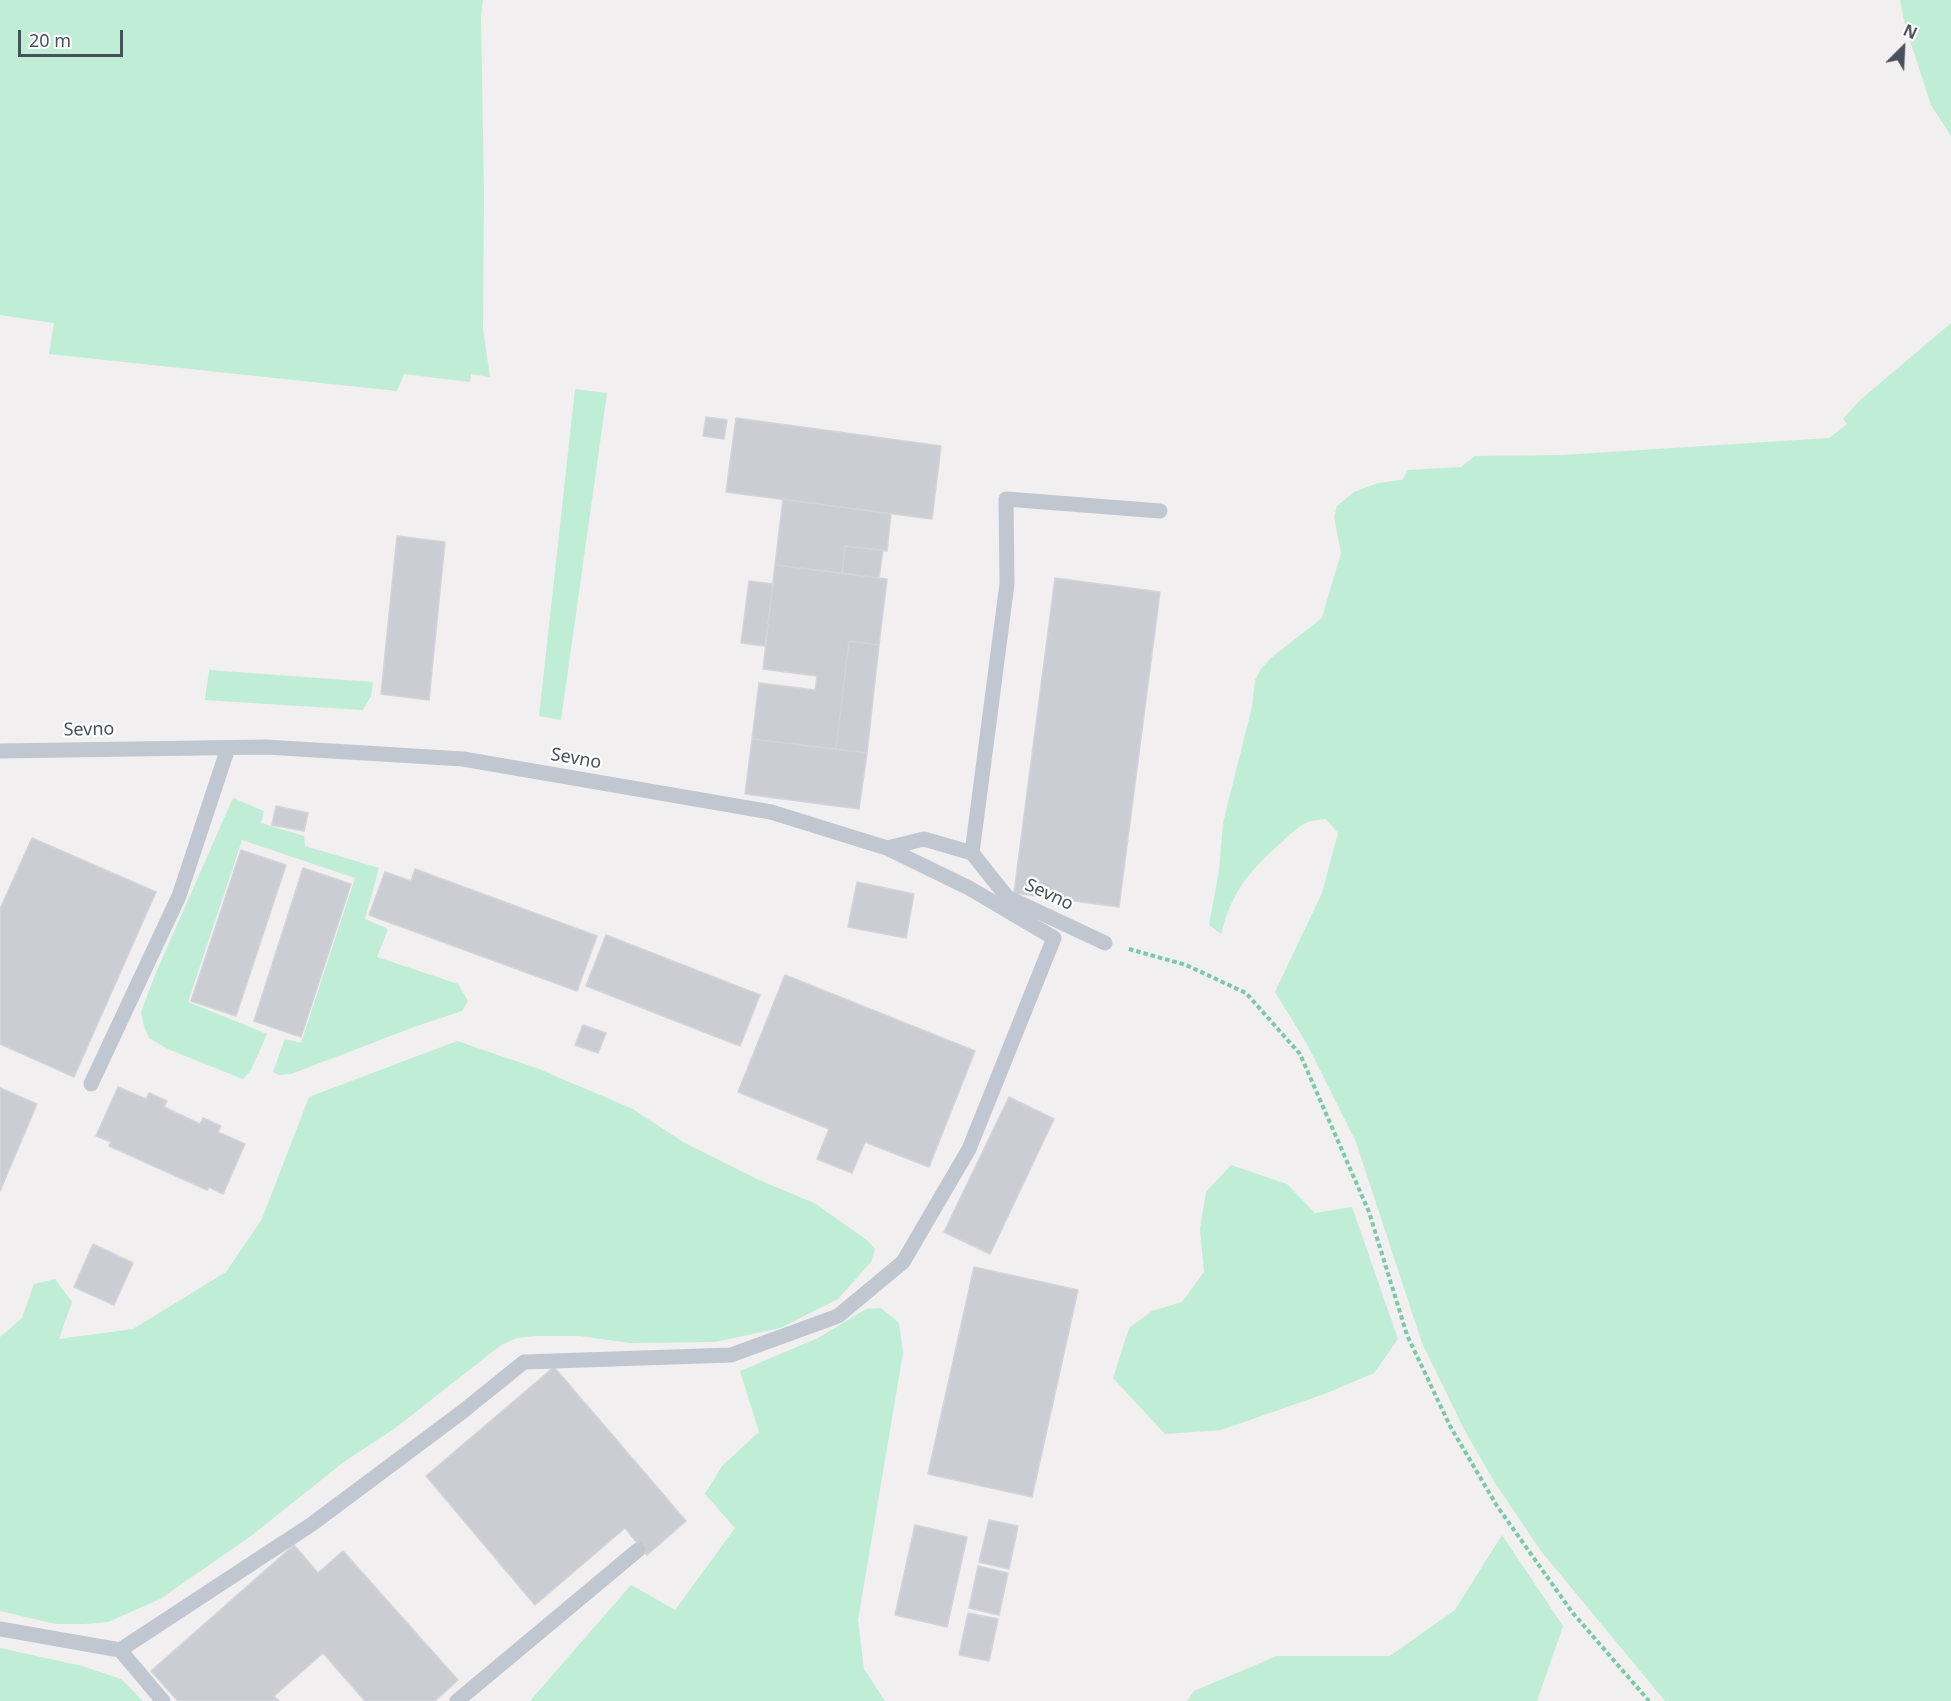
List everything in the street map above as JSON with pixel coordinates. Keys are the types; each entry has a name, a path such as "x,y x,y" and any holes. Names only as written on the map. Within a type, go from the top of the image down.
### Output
{"lane":[{"path":"887,848 924,839 972,853 1007,584 1006,499 1160,511"},
{"name":"Sevno","path":"0,751 266,747 463,759 771,812 887,848 969,888 1054,938 969,1149 903,1262 838,1316 731,1355 524,1362 462,1412 312,1524 120,1650"},
{"path":"91,1084 179,896 228,748"},
{"name":"Sevno","path":"972,853 1007,897 1105,943"},
{"path":"457,1701 638,1550"},
{"path":"0,1629 120,1650 163,1701"}],"path":[{"path":"1105,943 1186,965 1246,993 1300,1054 1369,1212 1407,1335 1450,1426 1497,1506 1572,1612 1649,1701"}],"green space":[{"path":"0,0 483,0 481,16 484,193 483,329 490,377 471,374 470,382 404,374 397,391 49,354 54,323 0,315"},
{"path":"1900,0 1951,0 1951,136 1931,105 1905,25"},
{"path":"1951,323 1951,1701 1665,1701 1541,1551 1495,1483 1465,1431 1422,1343 1356,1142 1307,1044 1275,992 1322,893 1338,833 1326,819 1308,822 1294,831 1260,863 1243,883 1225,919 1221,934 1209,925 1219,871 1223,823 1252,707 1255,680 1271,658 1322,618 1341,553 1334,517 1337,506 1354,492 1378,483 1402,480 1408,470 1461,467 1475,456 1563,455 1829,438 1847,424 1843,419 1859,401"},
{"path":"575,389 607,393 561,720 539,716"},
{"path":"209,670 373,682 371,696 363,710 205,700"},
{"path":"233,798 264,811 261,823 304,836 305,846 379,868 365,919 388,929 377,957 458,984 468,1001 462,1011 291,1074 279,1075 273,1072 285,1039 301,1043 355,878 242,840 188,1002 267,1034 251,1070 243,1079 168,1049 149,1038 141,1012"},
{"path":"457,1041 539,1069 633,1109 683,1142 759,1180 816,1204 868,1241 875,1249 871,1262 838,1299 780,1328 715,1342 630,1343 580,1336 517,1338 501,1345 394,1429 345,1461 251,1536 160,1599 108,1622 84,1624 56,1624 0,1611 0,1337 22,1318 34,1284 55,1279 72,1302 59,1339 133,1329 226,1272 262,1219 309,1097"},
{"path":"1231,1165 1287,1184 1315,1213 1352,1207 1398,1339 1374,1373 1327,1393 1221,1430 1165,1434 1113,1378 1129,1328 1152,1311 1182,1302 1204,1272 1200,1229 1206,1192"},
{"path":"881,1308 899,1323 903,1353 858,1620 864,1669 885,1701 530,1701 631,1585 675,1610 735,1528 705,1494 722,1466 759,1432 740,1371 818,1338 866,1309"},
{"path":"1502,1535 1563,1626 1537,1701 1187,1701 1194,1691 1277,1656 1390,1656 1455,1610"},
{"path":"0,1648 82,1666 121,1679 143,1701 0,1701"}],"building":[{"path":"706,417 727,420 724,439 703,436"},
{"path":"736,418 941,446 932,519 726,492"},
{"path":"783,499 891,514 887,551 845,546 842,573 775,565"},
{"path":"397,536 445,542 429,700 381,694"},
{"path":"845,546 883,550 879,578 842,573"},
{"path":"775,565 887,579 879,645 849,641 836,749 752,739 759,683 815,690 817,676 763,669"},
{"path":"1055,578 1160,592 1119,907 1014,893"},
{"path":"749,581 773,584 765,646 741,643"},
{"path":"849,641 879,645 867,753 836,749"},
{"path":"752,739 867,753 859,809 745,794"},
{"path":"276,806 308,813 304,831 272,825"},
{"path":"32,838 156,892 74,1077 0,1044 0,909"},
{"path":"241,850 286,865 236,1016 191,1001"},
{"path":"303,868 351,884 301,1037 254,1021"},
{"path":"415,869 597,936 577,991 369,915 385,872 411,881"},
{"path":"857,882 914,894 906,938 848,927"},
{"path":"606,935 760,995 740,1046 586,986"},
{"path":"785,975 975,1051 929,1167 865,1142 852,1173 817,1159 829,1129 738,1092"},
{"path":"583,1025 606,1033 598,1053 575,1045"},
{"path":"118,1087 146,1099 149,1093 167,1101 164,1107 200,1124 203,1118 221,1126 218,1132 245,1144 223,1194 209,1187 207,1190 109,1146 111,1142 96,1136"},
{"path":"0,1088 37,1104 0,1191"},
{"path":"1009,1097 1054,1119 990,1254 944,1232"},
{"path":"93,1244 133,1263 114,1305 74,1287"},
{"path":"974,1267 1078,1290 1032,1497 928,1474"},
{"path":"554,1367 686,1521 647,1555 625,1528 535,1605 426,1476"},
{"path":"989,1520 1018,1526 1009,1569 979,1562"},
{"path":"915,1525 967,1537 947,1627 895,1615"},
{"path":"294,1545 318,1573 343,1551 458,1680 435,1701 365,1701 323,1653 274,1696 279,1701 178,1701 151,1671"},
{"path":"978,1566 1008,1573 999,1615 969,1608"},
{"path":"968,1613 998,1619 989,1661 959,1655"}]}
